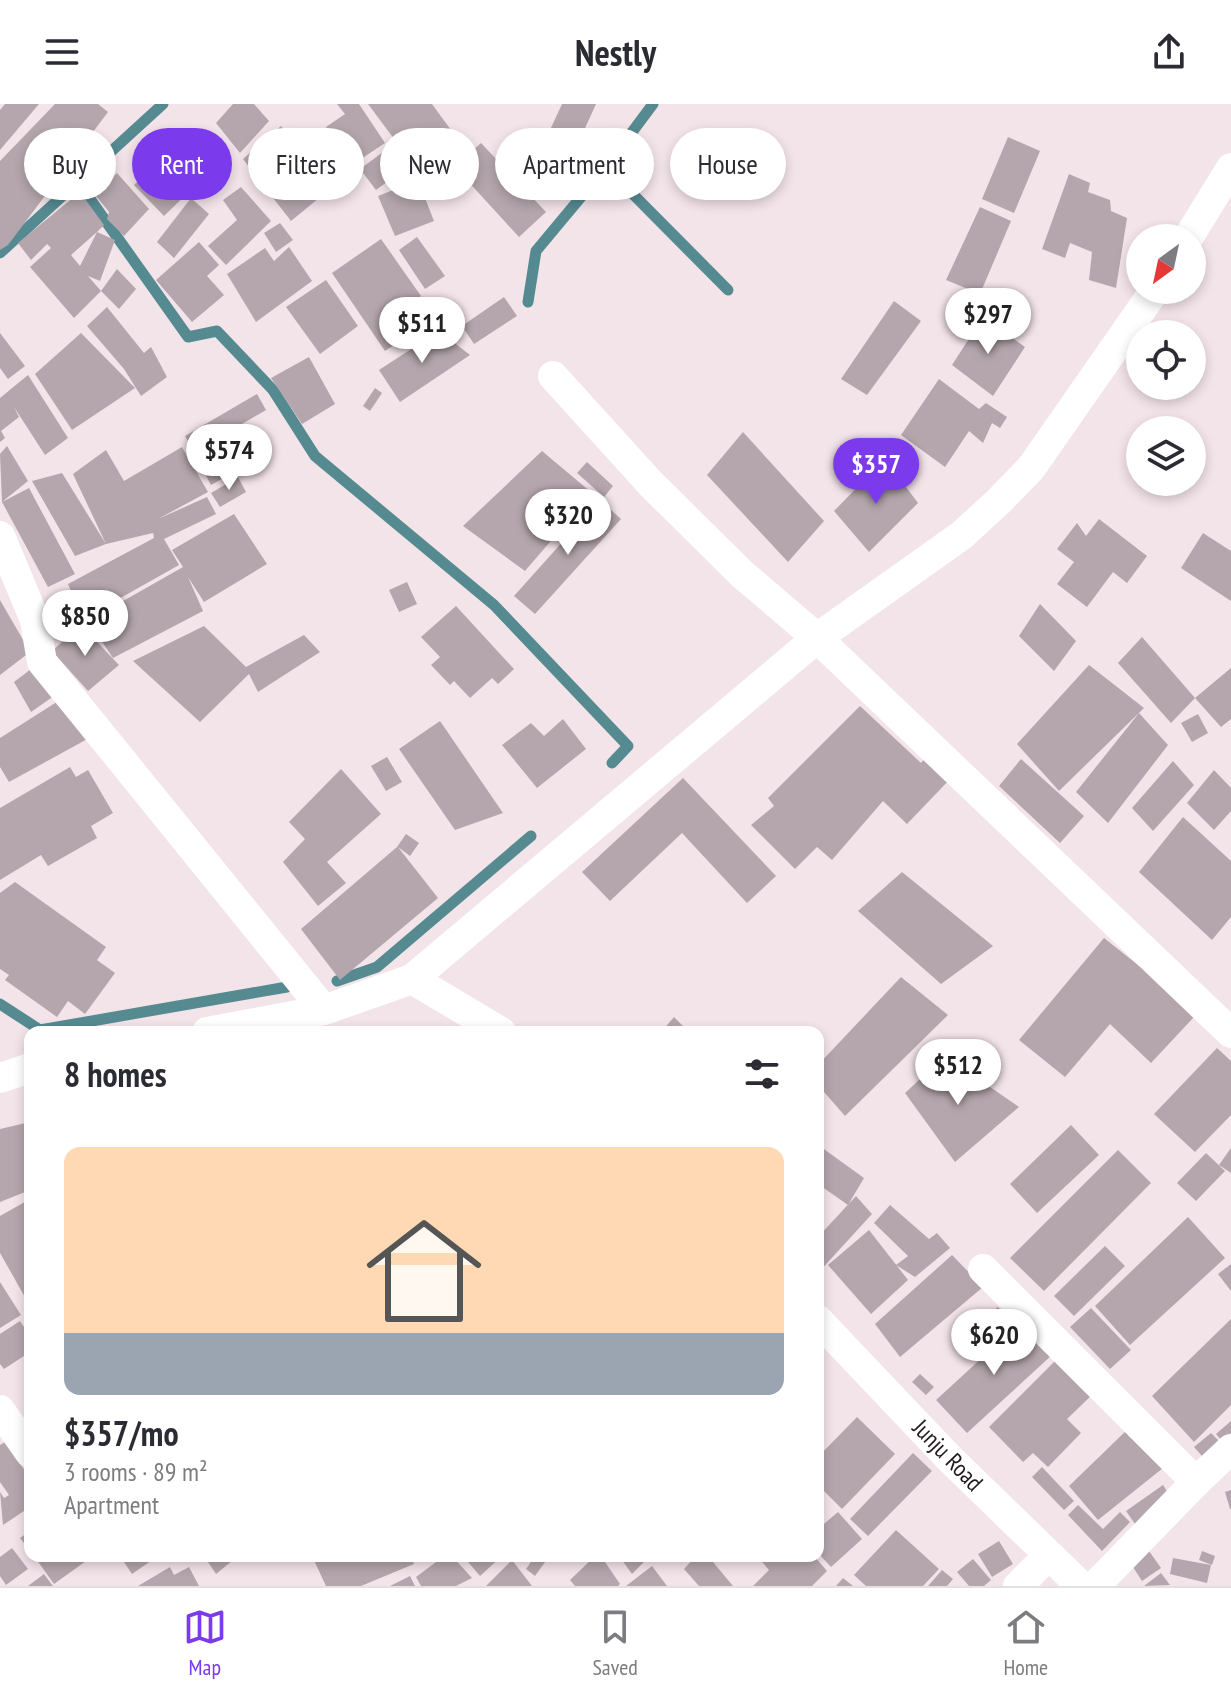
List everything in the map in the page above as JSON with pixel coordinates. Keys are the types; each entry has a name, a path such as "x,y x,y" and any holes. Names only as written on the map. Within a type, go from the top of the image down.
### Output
{"street":[{"path":"1197,224 1231,168"},
{"path":"244,1026 324,1010 412,979 817,638 962,535 1020,479 1084,396 1146,304"},
{"path":"553,376 651,484 742,574 817,638 1231,1033"},
{"path":"0,536 35,620 42,662 324,1010"},
{"path":"412,979 491,1026"},
{"path":"0,1078 24,1070"},
{"path":"983,1269 1196,1482"},
{"name":"Junju Road","path":"824,1326 1081,1586"},
{"path":"0,1410 24,1444"},
{"path":"1095,1586 1231,1449"},
{"path":"1018,1586 1048,1556"}],"building":[{"path":"5,104 39,104 0,150 0,110"},
{"path":"55,104 98,104 108,112 96,128 32,128"},
{"path":"233,104 254,104 269,121 263,128 248,128 248,144 240,153 232,143 232,128 220,128 216,123"},
{"path":"337,104 359,104 380,136 380,146 364,157 364,128 327,128 345,114"},
{"path":"368,104 432,104 450,128 386,128"},
{"path":"562,104 596,104 585,128 551,128"},
{"path":"24,136 24,200 42,200 8,245 0,250 0,161"},
{"path":"1008,137 1040,151 1014,213 982,199"},
{"path":"481,143 495,158 495,200 535,200 546,212 519,237 479,193"},
{"path":"380,154 380,187 376,190 364,174 364,166"},
{"path":"116,174 132,190 132,200 141,200 149,209 124,236 107,219 109,212 99,200 116,200"},
{"path":"1069,174 1090,183 1088,192 1110,200 1111,211 1127,218 1116,288 1089,280 1092,252 1070,243 1065,258 1042,249"},
{"path":"241,187 248,195 248,200 252,200 271,221 226,265 208,246 237,220 223,200 232,200 232,194"},
{"path":"378,196 380,200 426,200 434,221 395,236"},
{"path":"70,200 86,200 104,225 97,232 115,240 100,281 88,276 101,291 74,318 30,267 51,248 47,244 31,260 18,243","holes":["97,232 80,266 71,255"]},
{"path":"149,200 180,200 164,216"},
{"path":"189,200 209,214 174,258 157,242"},
{"path":"275,200 317,200 291,221"},
{"path":"980,207 1011,221 980,294 946,280"},
{"path":"280,223 293,240 276,252 264,233"},
{"path":"417,237 445,276 425,289 399,250"},
{"path":"381,239 421,296 403,308 418,329 385,351 332,273"},
{"path":"199,242 219,265 207,276 224,295 192,322 156,280"},
{"path":"289,247 312,281 256,322 227,274 265,248 274,261"},
{"path":"117,269 136,289 119,309 101,291"},
{"path":"326,280 358,326 320,354 286,307"},
{"path":"504,297 517,316 474,344 462,326"},
{"path":"894,301 921,321 867,395 841,379"},
{"path":"107,307 144,353 151,347 167,377 141,396 124,369 87,326"},
{"path":"983,317 1025,347 993,396 952,365"},
{"path":"439,331 470,355 400,402 379,370"},
{"path":"0,333 25,366 8,379 0,368"},
{"path":"81,333 135,388 72,430 35,374"},
{"path":"309,357 335,404 302,424 271,378"},
{"path":"28,375 68,438 45,455 14,407 19,417 1,431 5,438 0,442 0,398"},
{"path":"939,379 979,409 986,403 1007,417 1000,428 992,423 983,443 969,431 945,467 901,435"},
{"path":"375,388 382,393 370,411 363,406"},
{"path":"257,394 266,410 194,452 185,436"},
{"path":"743,432 824,521 788,562 707,475"},
{"path":"219,442 226,455 202,468 195,456"},
{"path":"7,446 28,481 2,502 0,454"},
{"path":"182,447 208,492 158,519 207,497 216,514 164,539 179,565 85,618 83,611 60,624 48,604 71,591 68,584 154,538 153,533 106,544 73,474 106,450 124,481"},
{"path":"542,451 592,493 525,571 463,526"},
{"path":"229,459 236,471 211,485 204,472"},
{"path":"885,459 918,503 869,552 834,511"},
{"path":"587,462 613,486 604,497 577,473"},
{"path":"62,473 106,544 75,556 32,481"},
{"path":"238,477 246,492 220,507 211,493"},
{"path":"29,488 75,574 48,587 2,502"},
{"path":"600,500 621,519 535,614 514,596"},
{"path":"234,514 267,564 204,602 188,577 203,611 113,658 88,621 183,567 172,550"},
{"path":"1099,519 1147,556 1127,583 1113,572 1087,607 1057,584 1074,562 1057,549 1077,523 1086,536"},
{"path":"1203,533 1231,551 1231,601 1181,568"},
{"path":"407,582 417,604 399,612 389,590"},
{"path":"0,600 30,652 0,675"},
{"path":"1040,604 1076,641 1054,671 1019,636"},
{"path":"456,606 514,669 498,684 492,678 470,698 454,681 450,685 431,665 440,657 421,637"},
{"path":"81,625 119,665 88,691 52,651"},
{"path":"204,626 246,667 304,635 320,652 258,692 249,674 200,722 133,661"},
{"path":"1142,637 1195,698 1171,723 1118,663"},
{"path":"1089,665 1144,708 1059,791 1017,744"},
{"path":"35,666 54,696 31,712 14,682"},
{"path":"1231,668 1231,719 1221,727 1195,698"},
{"path":"63,698 91,737 9,782 0,767 0,738"},
{"path":"860,706 921,763 929,753 953,776 907,824 883,801 832,860 817,847 795,869 751,825 774,806 768,798"},
{"path":"1139,713 1168,745 1108,823 1076,792"},
{"path":"1198,714 1208,733 1192,742 1181,723"},
{"path":"563,719 586,749 537,788 502,745 531,723 544,736"},
{"path":"440,721 503,813 455,830 399,749"},
{"path":"387,757 402,782 386,791 371,766"},
{"path":"1021,759 1084,816 1060,843 999,786"},
{"path":"1173,761 1194,785 1153,831 1132,808"},
{"path":"70,767 76,777 88,770 113,813 91,826 97,838 48,866 41,855 0,880 0,808"},
{"path":"341,769 381,814 327,862 346,883 318,906 283,862 305,839 289,822"},
{"path":"1214,770 1231,788 1231,811 1214,830 1187,803"},
{"path":"683,778 776,876 747,903 682,833 610,901 582,872"},
{"path":"1183,817 1231,861 1231,917 1212,940 1139,872"},
{"path":"406,834 419,843 410,856 398,847 438,898 340,980 301,929 397,847"},
{"path":"902,872 993,946 941,984 858,911"},
{"path":"15,882 106,947 97,960 115,973 85,1014 68,1001 57,1017 5,980 9,975 0,969 0,893"},
{"path":"1104,938 1143,969 1194,1017 1151,1063 1110,1024 1065,1077 1019,1040"},
{"path":"901,977 948,1015 845,1116 824,1092 824,1059"},
{"path":"674,1017 683,1026 666,1026"},
{"path":"1217,1048 1231,1061 1231,1115 1195,1152 1154,1114"},
{"path":"945,1056 1019,1107 955,1162 905,1093"},
{"path":"24,1123 24,1192 0,1202 0,1129"},
{"path":"1071,1125 1099,1155 1037,1213 1010,1184"},
{"path":"1231,1148 1231,1173 1219,1165"},
{"path":"824,1149 864,1178 848,1205 824,1188"},
{"path":"1118,1150 1151,1183 1044,1291 1010,1258"},
{"path":"1206,1153 1225,1171 1196,1201 1177,1183"},
{"path":"856,1196 872,1214 824,1266 824,1231"},
{"path":"24,1202 24,1295 0,1253 0,1216"},
{"path":"890,1205 929,1239 937,1233 950,1248 915,1277 896,1265 908,1256 874,1223"},
{"path":"1188,1217 1225,1258 1130,1345 1095,1306"},
{"path":"869,1230 908,1280 871,1314 828,1265"},
{"path":"1105,1246 1125,1266 1074,1316 1054,1296"},
{"path":"952,1255 983,1287 900,1357 875,1324"},
{"path":"1231,1264 1231,1291 1218,1274"},
{"path":"0,1282 21,1315 0,1328"},
{"path":"997,1307 1016,1319 1005,1336 986,1324"},
{"path":"1091,1308 1131,1350 1110,1369 1070,1327"},
{"path":"1231,1319 1231,1405 1194,1442 1152,1396"},
{"path":"20,1321 24,1327 24,1356 4,1369 0,1364 0,1334"},
{"path":"1022,1321 1052,1355 967,1433 936,1400"},
{"path":"1059,1357 1094,1393 1067,1419 1081,1433 1048,1467 1033,1453 1023,1462 989,1427"},
{"path":"920,1374 934,1387 926,1395 912,1382"},
{"path":"857,1417 895,1454 842,1509 824,1491 824,1451"},
{"path":"1231,1421 1231,1433 1222,1441 1216,1434"},
{"path":"1129,1428 1168,1464 1098,1520 1069,1486"},
{"path":"1211,1433 1219,1441 1202,1456 1194,1447"},
{"path":"5,1442 24,1469 24,1511 3,1525 0,1492 4,1498 9,1495 0,1482 0,1445"},
{"path":"913,1453 932,1471 868,1536 850,1519"},
{"path":"1042,1467 1074,1501 1064,1510 1032,1477"},
{"path":"1163,1485 1172,1499 1135,1524 1126,1511"},
{"path":"1231,1490 1231,1509 1230,1509 1225,1492"},
{"path":"1078,1505 1103,1529 1120,1512 1130,1522 1102,1551 1068,1515"},
{"path":"838,1512 862,1539 831,1567 824,1559 824,1524"},
{"path":"896,1530 939,1569 923,1586 866,1586 854,1575"},
{"path":"999,1541 1013,1564 992,1577 978,1554"},
{"path":"12,1548 28,1569 6,1585 0,1576 0,1557"},
{"path":"1149,1551 1161,1568 1142,1581 1131,1564"},
{"path":"1202,1551 1215,1556 1212,1565 1199,1560"},
{"path":"1173,1558 1211,1565 1207,1583 1170,1574"},
{"path":"973,1559 991,1580 984,1586 969,1586 957,1572"},
{"path":"38,1562 85,1562 54,1584"},
{"path":"124,1562 149,1562 132,1574"},
{"path":"208,1562 231,1562 216,1574"},
{"path":"315,1562 414,1564 361,1586 326,1586"},
{"path":"436,1562 457,1562 472,1578 456,1586 421,1586 416,1577"},
{"path":"468,1562 495,1562 480,1576"},
{"path":"514,1562 532,1586 486,1586"},
{"path":"531,1562 545,1562 535,1576 526,1569"},
{"path":"589,1562 605,1562 620,1584 575,1586 570,1580"},
{"path":"623,1562 644,1562 632,1574"},
{"path":"690,1562 713,1562 733,1586 699,1586 684,1569"},
{"path":"762,1562 819,1562 827,1571 812,1586 753,1586 769,1570"},
{"path":"652,1566 667,1586 626,1586"},
{"path":"170,1567 174,1575 189,1567 199,1586 138,1586"},
{"path":"942,1570 953,1579 947,1586 928,1586"},
{"path":"1161,1573 1170,1585 1144,1586"},
{"path":"44,1574 53,1586 28,1586"},
{"path":"410,1576 415,1586 390,1586"},
{"path":"843,1578 853,1586 836,1586"}],"waterway":[{"path":"0,253 163,104"},
{"path":"635,128 653,104"},
{"path":"528,302 536,251 606,167 728,290"},
{"path":"91,200 188,337 217,331 273,390 315,456 494,605 628,746 612,763"},
{"path":"337,981 377,967 531,836"},
{"path":"63,1026 287,987"},
{"path":"0,1004 34,1026"}]}
